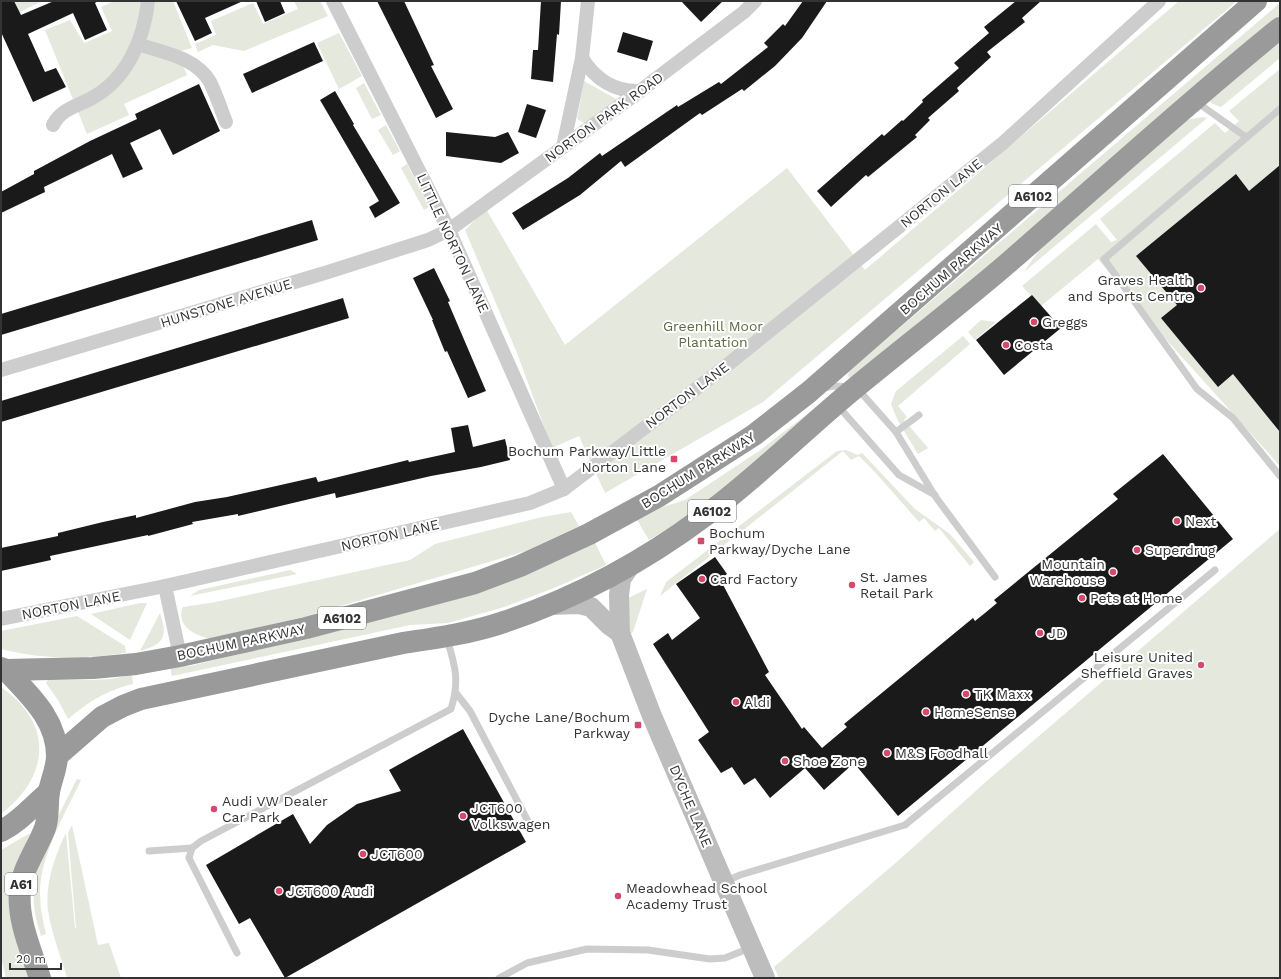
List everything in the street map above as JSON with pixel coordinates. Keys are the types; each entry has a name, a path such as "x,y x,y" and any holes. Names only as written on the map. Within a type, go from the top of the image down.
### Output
{"highway":[{"name":"BOCHUM PARKWAY","path":"57,756 102,717 122,706 141,699 503,623 548,605 632,564 706,516 752,479 835,387 1256,1"},
{"name":"BOCHUM PARKWAY","path":"3,669 93,668 136,664 180,656 306,628 475,583 520,566 589,534 659,496 754,435 809,392 835,387 856,387 1006,265 1194,100 1280,28"},
{"path":"1,831 20,820 49,792 57,756 54,734 48,720 32,698 3,669"},
{"name":"A61","path":"40,978 23,923 20,891 22,879 31,855 45,827 49,792"}],"street":[{"path":"53,125 57,117 66,110 93,97 113,82 128,63 138,44 146,15 148,1"},
{"name":"LITTLE NORTON LANE","path":"334,1 449,230 564,489"},
{"path":"563,147 582,58 588,1"},
{"name":"NORTON PARK ROAD","path":"449,230 640,91 744,12 755,1"},
{"name":"NORTON LANE","path":"1,619 165,586 530,503 564,489 726,366 1003,143 1159,1"},
{"path":"138,44 190,62 200,68 209,81 226,122"},
{"path":"582,58 591,70 607,84 624,91 640,91"},
{"name":"HUNSTONE AVENUE","path":"1,370 328,272 428,240 449,230"},
{"name":"DYCHE LANE","path":"632,564 621,579 619,595 620,633 652,716 765,978"},
{"path":"165,586 180,656"},
{"path":"548,605 579,604 591,607 609,625 620,633"}],"lane":[{"path":"1194,100 1246,137"},
{"path":"1280,109 1104,259 1197,389 1233,418 1280,476"},
{"path":"835,387 899,475 935,496"},
{"path":"856,387 896,432 935,496 995,576"},
{"path":"896,432 919,415"},
{"path":"723,882 740,875 905,826 1215,570"},
{"path":"149,851 192,848 201,841 451,709 456,693 456,670 446,636"},
{"path":"456,693 470,711 531,827"},
{"path":"192,848 189,858 237,953"},
{"path":"499,978 527,963 587,949 648,950 710,959 725,958 752,948"}],"green space":[{"path":"11,1 42,1 18,13"},
{"path":"114,1 173,1 192,48 177,52 187,75 124,104 129,115 87,134 45,30 70,20 84,43 112,31 101,7"},
{"path":"294,1 320,1 328,16 244,51 213,45 198,52 195,44 216,35 211,21 253,3 263,24 298,9"},
{"name":"Greenhill Moor Plantation","path":"1179,1 1237,1 763,402 605,493 579,436 552,448 517,353 465,230 486,209 565,345 787,168 865,270"},
{"path":"1280,3 1280,18 856,379 851,380 848,375 849,371"},
{"path":"339,33 362,76 339,89 317,43"},
{"path":"1280,41 1280,58 1221,107 1211,103 1210,101"},
{"name":"Graves Health and Sports Centre","path":"1280,69 1280,466 1146,317 1098,259 1041,306 1022,286 1096,224 1111,242 1117,240 1100,219 1215,123 1225,133 1239,121 1229,111"},
{"path":"584,81 618,100 586,124 577,119"},
{"path":"364,83 381,115 372,119 356,88"},
{"path":"1203,117 1207,118 1024,272 1044,243 1186,120"},
{"path":"386,125 400,151 393,155 378,130"},
{"path":"407,164 429,207 424,210 401,168"},
{"path":"981,320 996,322 975,340 968,332"},
{"path":"963,336 970,344 898,406 907,417 904,420 928,448 918,454 898,421 891,404 896,391"},
{"path":"829,397 831,401 689,516 649,540 637,520 653,510 685,500 759,451"},
{"path":"846,450 858,455 862,453 915,509 950,534 974,562 970,566 939,528 935,531 924,518 919,522 859,456 851,460 843,451 660,596 666,582 837,451"},
{"path":"571,512 579,526 526,551 307,616 211,639 193,633 184,625 182,620 181,614 183,607 216,602 410,560 435,544 542,517"},
{"name":"Leisure United Sheffield Graves","path":"1280,529 1280,978 779,978 774,967 899,860 989,779"},
{"path":"594,541 606,565 554,588 504,607 448,623 410,625 172,676 170,667 191,666 410,610"},
{"path":"290,570 297,574 190,596 199,590"},
{"path":"647,589 633,632 630,634 628,598"},
{"path":"140,603 147,603 130,640 91,614"},
{"path":"160,613 164,628 162,638 154,645 140,651"},
{"path":"77,616 125,646 126,653 79,657 48,657 17,653 1,649 1,631"},
{"path":"132,675 133,684 98,697 68,719 58,700 46,683 48,680 111,679"},
{"path":"1,687 18,702 30,717 37,733 39,750 37,767 29,783 17,799 1,814"},
{"path":"77,779 81,780 54,836 44,866 41,881 40,900 46,934 41,936 34,906 34,889 37,872 47,840"},
{"path":"72,825 98,945 109,943 121,978 67,978 51,927 47,900 49,880 58,851 66,833 76,928 68,833"},
{"path":"30,833 14,876 30,978 6,978 1,957 1,850"}],"building":[{"path":"1,1 14,1 21,15 54,1 98,1 95,3 107,30 85,40 73,13 28,34 45,72 56,68 66,87 33,102 1,32"},
{"path":"176,1 243,1 205,18 212,33 195,41"},
{"path":"256,1 280,1 285,13 265,22"},
{"path":"377,1 404,1 434,65 431,66 453,109 436,118"},
{"path":"541,1 561,1 559,35 557,34 553,82 531,79 533,50 538,50"},
{"path":"681,1 723,1 701,22"},
{"path":"803,1 827,1 802,38 775,66 744,91 742,89 702,115 700,113 625,167 621,161 580,195 523,230 512,213 568,178 600,153 602,156 677,105 678,107 719,82 721,84 768,47 764,43 783,24 785,26"},
{"path":"1016,1 1041,1 1022,18 1025,22 987,52 991,57 957,88 959,91 928,118 930,120 915,135 917,137 868,177 866,175 831,207 817,191 882,134 884,136 902,120 903,121 923,102 922,100 959,68 954,63 989,33 984,27"},
{"path":"623,32 653,41 647,61 617,52"},
{"path":"314,42 323,61 252,93 243,74"},
{"path":"199,84 220,131 173,155 160,129 130,143 143,169 123,178 112,154 44,187 45,192 1,213 1,192 34,174 34,171 90,141 137,119 135,114"},
{"path":"335,91 354,124 353,125 400,203 375,218 369,207 379,201 320,100"},
{"path":"527,104 546,110 536,138 518,132"},
{"path":"446,132 495,137 508,132 519,153 501,163 446,156"},
{"name":"Graves Health and Sports Centre","path":"1280,165 1280,432 1233,374 1218,387 1161,318 1177,305 1136,256 1236,174 1249,191"},
{"path":"312,220 318,240 1,335 1,314"},
{"path":"434,268 450,301 448,302 486,391 468,398 447,351 445,352 433,320 413,278"},
{"path":"1032,295 1061,328 1004,375 976,340"},
{"path":"343,298 349,318 1,422 1,401"},
{"path":"468,425 473,447 505,439 510,460 431,476 336,498 335,493 238,516 238,514 192,522 193,524 148,536 50,556 51,560 1,571 1,548 58,536 58,533 103,522 136,515 136,518 195,502 227,497 316,477 318,482 408,460 409,462 455,452 451,428"},
{"path":"1163,454 1233,539 898,816 854,763 824,790 805,768 770,798 755,778 744,785 732,767 721,773 698,740 709,732 653,644 668,633 672,640 700,618 676,584 715,557 727,574 720,579 769,672 765,675 802,729 804,727 822,748 847,727 844,724 973,618 975,621 985,613 997,603 994,600 1118,499 1113,494"},
{"name":"JCT600","path":"463,729 526,842 285,978 250,918 239,924 206,865 293,814 310,844 327,825 357,804 401,791 389,770"}],"place":[{"name":"Graves Health and Sports Centre","path":"1201,288"},
{"name":"Greggs","path":"1034,322"},
{"name":"Costa","path":"1006,345"},
{"name":"Bochum Parkway/Little Norton Lane","path":"674,459"},
{"name":"Next","path":"1177,521"},
{"name":"Bochum Parkway/Dyche Lane","path":"701,541"},
{"name":"Superdrug","path":"1137,550"},
{"name":"Mountain Warehouse","path":"1113,572"},
{"name":"Card Factory","path":"702,579"},
{"name":"St. James Retail Park","path":"852,585"},
{"name":"Pets at Home","path":"1082,598"},
{"name":"JD","path":"1040,633"},
{"name":"Leisure United Sheffield Graves","path":"1201,665"},
{"name":"TK Maxx","path":"966,694"},
{"name":"Aldi","path":"736,702"},
{"name":"HomeSense","path":"926,712"},
{"name":"Dyche Lane/Bochum Parkway","path":"638,725"},
{"name":"M&S Foodhall","path":"887,753"},
{"name":"Shoe Zone","path":"785,761"},
{"name":"Audi VW Dealer Car Park","path":"214,809"},
{"name":"JCT600 Volkswagen","path":"463,816"},
{"name":"JCT600","path":"363,854"},
{"name":"JCT600 Audi","path":"279,891"},
{"name":"Meadowhead School Academy Trust","path":"618,896"}]}
